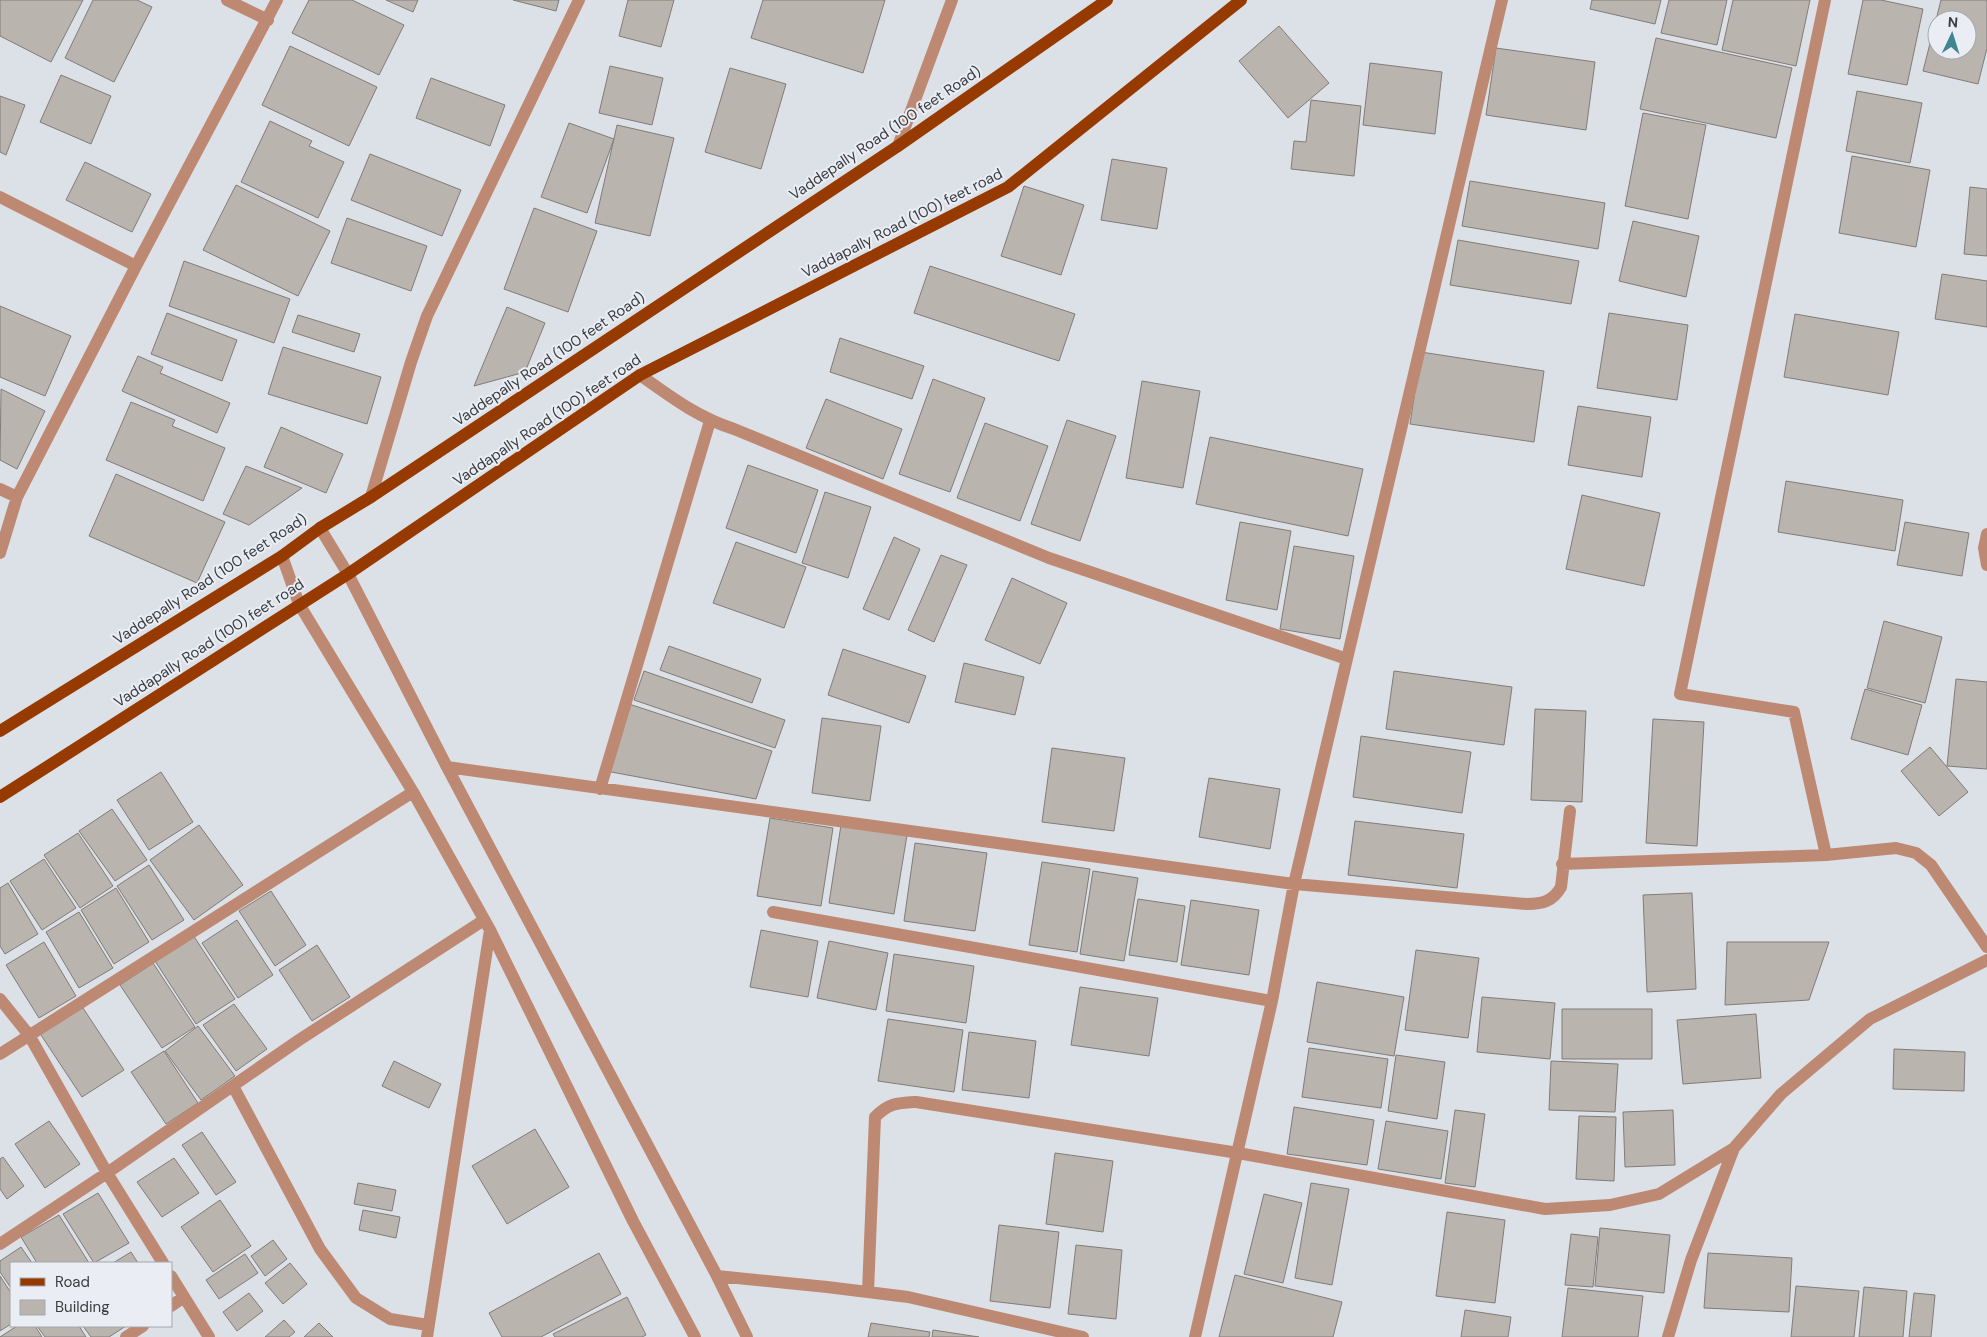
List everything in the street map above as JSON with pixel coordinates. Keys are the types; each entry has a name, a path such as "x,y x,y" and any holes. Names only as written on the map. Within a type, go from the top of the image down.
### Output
{"main road":[{"name":"Vaddepally Road (100 feet Road)","path":"0,732 282,556 320,528 371,497 898,146 1107,0"},
{"name":"Vaddapally Road (100) feet road","path":"0,797 348,574 640,375 1008,188 1241,0"}],"street":[{"path":"227,0 268,20"},
{"path":"0,553 17,497 136,266 277,0"},
{"path":"371,497 411,362 427,316 579,0"},
{"path":"898,146 952,0"},
{"path":"1195,1337 1272,1001 1294,884 1502,0"},
{"path":"1825,0 1680,694 1794,712 1826,855"},
{"path":"0,196 136,266"},
{"path":"640,375 688,409 710,421 1049,558 1347,659"},
{"path":"600,788 710,421"},
{"path":"0,489 17,497"},
{"path":"320,528 348,574 717,1276 746,1337"},
{"path":"1987,534 1984,548 1987,565"},
{"path":"282,556 299,604 412,792 487,925 633,1221 694,1337"},
{"path":"448,767 1294,884 1528,904 1541,904 1555,897 1561,887 1562,864 1570,811"},
{"path":"0,1054 412,792"},
{"path":"1562,864 1826,855 1896,848 1916,854 1931,865 1987,947"},
{"path":"773,912 1272,1001"},
{"path":"0,1244 299,1040 487,925"},
{"path":"233,1086 320,1249 356,1298 390,1319 428,1331 487,925"},
{"path":"868,1292 875,1116 884,1108 894,1103 916,1102 1238,1153 1545,1210 1610,1205 1659,1194 1734,1148 1781,1094 1870,1019 1987,960"},
{"path":"0,999 29,1035 107,1172 163,1262"},
{"path":"1668,1337 1691,1260 1734,1148"},
{"path":"717,1276 761,1279 908,1297 1083,1337"},
{"path":"172,1278 209,1337"},
{"path":"172,1305 184,1297"},
{"path":"126,1337 141,1327"}],"building":[{"path":"0,0 83,0 51,62 0,36"},
{"path":"93,0 137,0 152,7 114,82 65,58"},
{"path":"309,0 352,0 404,25 379,75 292,33"},
{"path":"386,0 418,0 413,12"},
{"path":"513,0 559,0 556,11"},
{"path":"628,0 674,0 661,47 619,36"},
{"path":"763,0 885,0 863,73 751,38"},
{"path":"1592,0 1661,0 1655,24 1590,9"},
{"path":"1669,0 1727,0 1717,45 1661,33"},
{"path":"1733,0 1810,0 1796,66 1722,50"},
{"path":"1863,0 1881,0 1923,9 1907,85 1848,74"},
{"path":"1941,0 1987,0 1987,48 1978,84 1923,71 1927,55 1927,60 1977,60 1977,10 1938,10"},
{"path":"1279,26 1329,83 1288,118 1239,61"},
{"path":"1656,38 1792,68 1776,138 1640,109"},
{"path":"290,46 377,87 349,146 262,105"},
{"path":"1496,48 1595,62 1586,130 1486,115"},
{"path":"1370,63 1442,72 1435,134 1363,125"},
{"path":"610,66 663,78 652,125 599,113"},
{"path":"730,68 786,84 761,169 705,152"},
{"path":"61,75 111,96 91,144 40,122"},
{"path":"431,78 505,105 490,146 416,118"},
{"path":"1857,91 1922,103 1910,163 1846,151"},
{"path":"0,96 25,105 6,155 0,152"},
{"path":"1311,100 1361,106 1354,176 1291,169 1294,141 1306,142"},
{"path":"1643,113 1706,125 1688,219 1625,206"},
{"path":"270,121 312,141 309,146 344,162 318,218 241,182"},
{"path":"569,123 614,139 587,213 541,197"},
{"path":"617,125 674,138 650,236 595,223"},
{"path":"370,154 461,190 442,236 351,200"},
{"path":"1852,156 1930,170 1916,247 1839,233"},
{"path":"1112,159 1167,168 1157,229 1101,220"},
{"path":"85,162 151,194 132,232 66,200"},
{"path":"1470,181 1605,203 1598,249 1462,226"},
{"path":"236,185 330,231 298,296 203,250"},
{"path":"1024,186 1084,205 1061,275 1001,256"},
{"path":"1970,187 1987,189 1987,256 1964,254"},
{"path":"534,208 597,231 568,312 504,289"},
{"path":"347,218 427,246 411,291 331,263"},
{"path":"1633,221 1699,236 1686,297 1619,281"},
{"path":"1458,240 1579,261 1571,304 1450,285"},
{"path":"184,261 290,299 274,343 169,306"},
{"path":"930,266 1075,314 1059,361 914,313"},
{"path":"1942,274 1987,281 1987,327 1935,319"},
{"path":"0,306 71,336 45,396 0,377"},
{"path":"507,307 545,323 525,372 474,386"},
{"path":"167,313 237,340 222,381 151,354"},
{"path":"1609,313 1688,325 1677,400 1597,388"},
{"path":"1795,314 1899,332 1888,395 1784,377"},
{"path":"298,315 360,334 354,352 292,332"},
{"path":"840,338 924,366 912,399 830,372"},
{"path":"283,347 381,377 367,424 268,394"},
{"path":"1421,352 1544,371 1534,442 1410,424"},
{"path":"138,356 163,367 160,373 230,403 217,433 122,391"},
{"path":"933,379 985,398 950,492 899,474"},
{"path":"1142,381 1200,391 1183,488 1126,478"},
{"path":"1,389 45,411 17,469 0,460"},
{"path":"826,399 902,429 883,479 806,448"},
{"path":"131,402 175,420 172,426 225,448 203,501 106,460"},
{"path":"1578,406 1651,417 1642,477 1568,465"},
{"path":"1067,420 1116,436 1080,541 1031,524"},
{"path":"985,423 1048,446 1020,521 957,498"},
{"path":"281,427 343,454 326,493 264,467"},
{"path":"1210,437 1363,469 1348,536 1196,504"},
{"path":"748,465 818,490 796,553 726,528"},
{"path":"246,466 302,488 249,525 223,514"},
{"path":"116,474 225,522 197,583 89,536"},
{"path":"1786,481 1903,500 1895,551 1778,532"},
{"path":"825,492 871,507 848,578 802,563"},
{"path":"1582,495 1660,513 1644,586 1566,569"},
{"path":"1240,522 1291,531 1277,610 1226,600"},
{"path":"1905,522 1969,533 1962,576 1897,565"},
{"path":"894,537 920,549 889,620 863,609"},
{"path":"736,542 806,567 784,628 713,603"},
{"path":"1294,546 1354,556 1340,639 1280,629"},
{"path":"941,555 967,565 934,642 908,630"},
{"path":"1012,578 1067,603 1040,664 985,640"},
{"path":"1884,621 1942,637 1925,703 1867,688"},
{"path":"669,646 761,679 752,703 660,670"},
{"path":"843,649 926,676 909,723 828,695"},
{"path":"964,663 1024,677 1015,715 955,702"},
{"path":"644,671 785,720 775,748 634,700"},
{"path":"1394,671 1512,687 1504,745 1386,729"},
{"path":"1956,679 1987,682 1987,769 1947,766"},
{"path":"1865,689 1922,705 1908,755 1851,739"},
{"path":"629,704 772,751 756,799 606,771"},
{"path":"1535,709 1586,711 1582,802 1531,800"},
{"path":"822,718 881,726 870,801 812,793"},
{"path":"1653,719 1704,722 1697,846 1646,843"},
{"path":"1361,736 1471,752 1462,813 1353,797"},
{"path":"1930,747 1968,792 1939,816 1901,771"},
{"path":"1052,748 1125,758 1114,831 1042,822"},
{"path":"161,772 193,822 149,850 117,800"},
{"path":"1209,778 1280,789 1270,849 1199,837"},
{"path":"112,809 147,860 115,881 79,831"},
{"path":"770,818 833,828 821,906 757,896"},
{"path":"1355,821 1464,834 1457,888 1348,875"},
{"path":"199,825 243,885 194,920 150,860"},
{"path":"841,825 907,835 894,914 829,903"},
{"path":"78,833 113,886 80,908 44,855"},
{"path":"915,843 987,853 975,931 904,921"},
{"path":"44,859 76,908 42,930 10,881"},
{"path":"1042,862 1090,869 1077,952 1029,945"},
{"path":"149,865 184,920 152,940 117,886"},
{"path":"1093,871 1138,878 1124,961 1080,954"},
{"path":"8,883 38,934 5,954 0,946 0,888"},
{"path":"116,888 149,942 114,964 81,910"},
{"path":"271,891 306,945 275,966 239,911"},
{"path":"1692,893 1696,989 1647,992 1643,895"},
{"path":"1138,899 1185,906 1177,962 1129,955"},
{"path":"1191,900 1259,910 1249,975 1181,965"},
{"path":"79,912 113,968 79,988 46,932"},
{"path":"237,920 273,975 238,998 202,943"},
{"path":"761,930 818,941 808,997 750,987"},
{"path":"193,935 235,999 196,1024 155,961"},
{"path":"829,941 888,953 876,1010 817,998"},
{"path":"44,942 76,996 39,1018 6,965"},
{"path":"1727,942 1829,942 1809,1000 1725,1005"},
{"path":"317,945 350,997 312,1021 279,970"},
{"path":"1416,950 1479,958 1468,1038 1405,1030"},
{"path":"894,954 974,966 966,1023 886,1011"},
{"path":"153,963 195,1027 162,1048 120,985"},
{"path":"1317,982 1404,997 1394,1056 1307,1042"},
{"path":"1080,987 1158,998 1149,1056 1071,1045"},
{"path":"1482,997 1555,1003 1550,1059 1477,1052"},
{"path":"234,1004 267,1049 236,1071 203,1025"},
{"path":"81,1005 124,1070 82,1097 39,1032"},
{"path":"1562,1009 1652,1009 1652,1059 1562,1059"},
{"path":"1756,1014 1761,1078 1683,1084 1677,1020"},
{"path":"888,1019 963,1030 954,1092 878,1081"},
{"path":"198,1026 235,1076 201,1100 165,1051"},
{"path":"969,1032 1036,1041 1029,1098 962,1090"},
{"path":"1309,1048 1388,1059 1381,1108 1302,1097"},
{"path":"1894,1049 1965,1052 1964,1091 1893,1089"},
{"path":"164,1051 198,1103 166,1124 131,1072"},
{"path":"1396,1055 1445,1062 1437,1119 1388,1111"},
{"path":"394,1061 441,1084 429,1108 382,1086"},
{"path":"1551,1061 1618,1064 1615,1112 1549,1110"},
{"path":"1294,1107 1374,1120 1367,1165 1287,1154"},
{"path":"1455,1110 1485,1114 1475,1187 1445,1183"},
{"path":"1673,1110 1675,1165 1625,1167 1623,1112"},
{"path":"1579,1116 1616,1117 1614,1181 1576,1179"},
{"path":"49,1121 80,1164 45,1188 15,1144"},
{"path":"1386,1121 1448,1131 1441,1179 1378,1169"},
{"path":"535,1129 569,1187 507,1224 472,1166"},
{"path":"202,1132 236,1182 216,1195 182,1145"},
{"path":"1055,1153 1113,1161 1103,1232 1046,1224"},
{"path":"3,1157 24,1186 7,1199 0,1189 0,1159"},
{"path":"174,1158 199,1193 162,1217 137,1182"},
{"path":"358,1183 396,1190 392,1211 354,1204"},
{"path":"1311,1183 1349,1189 1332,1285 1295,1278"},
{"path":"98,1193 129,1243 93,1262 63,1214"},
{"path":"1264,1194 1302,1203 1283,1283 1244,1274"},
{"path":"220,1200 251,1246 213,1272 181,1227"},
{"path":"363,1210 400,1217 396,1238 359,1230"},
{"path":"1447,1212 1505,1220 1495,1303 1436,1296"},
{"path":"59,1215 88,1262 36,1262 21,1237"},
{"path":"999,1225 1059,1232 1050,1308 990,1301"},
{"path":"1600,1228 1670,1235 1664,1293 1595,1286"},
{"path":"1571,1234 1598,1237 1593,1287 1565,1285"},
{"path":"273,1240 287,1259 265,1276 251,1256"},
{"path":"1076,1245 1122,1250 1116,1319 1068,1314"},
{"path":"21,1247 31,1262 10,1262 10,1287 0,1272 0,1261"},
{"path":"131,1252 137,1262 115,1262"},
{"path":"599,1253 621,1294 541,1337 502,1337 489,1313"},
{"path":"1708,1253 1792,1258 1789,1312 1704,1308"},
{"path":"245,1254 258,1273 219,1299 206,1280"},
{"path":"290,1263 307,1284 283,1304 265,1283"},
{"path":"1235,1275 1342,1302 1333,1337 1219,1337"},
{"path":"0,1276 10,1291 10,1325 0,1331"},
{"path":"1796,1286 1859,1291 1854,1337 1791,1337"},
{"path":"1864,1287 1907,1291 1903,1337 1859,1337"},
{"path":"1568,1288 1643,1296 1638,1337 1562,1337"},
{"path":"249,1293 263,1311 237,1331 223,1312"},
{"path":"1914,1293 1935,1295 1931,1337 1909,1337"},
{"path":"627,1297 646,1335 642,1337 555,1337 553,1334"},
{"path":"1465,1310 1511,1317 1508,1337 1461,1337"},
{"path":"284,1320 295,1332 289,1337 265,1337"},
{"path":"319,1323 333,1337 304,1337"},
{"path":"871,1323 930,1332 929,1337 868,1337"},
{"path":"15,1327 36,1327 42,1337 0,1337"},
{"path":"38,1327 80,1327 86,1337 45,1337"},
{"path":"84,1327 124,1327 109,1337 91,1337"},
{"path":"933,1330 979,1337 932,1337"}]}
